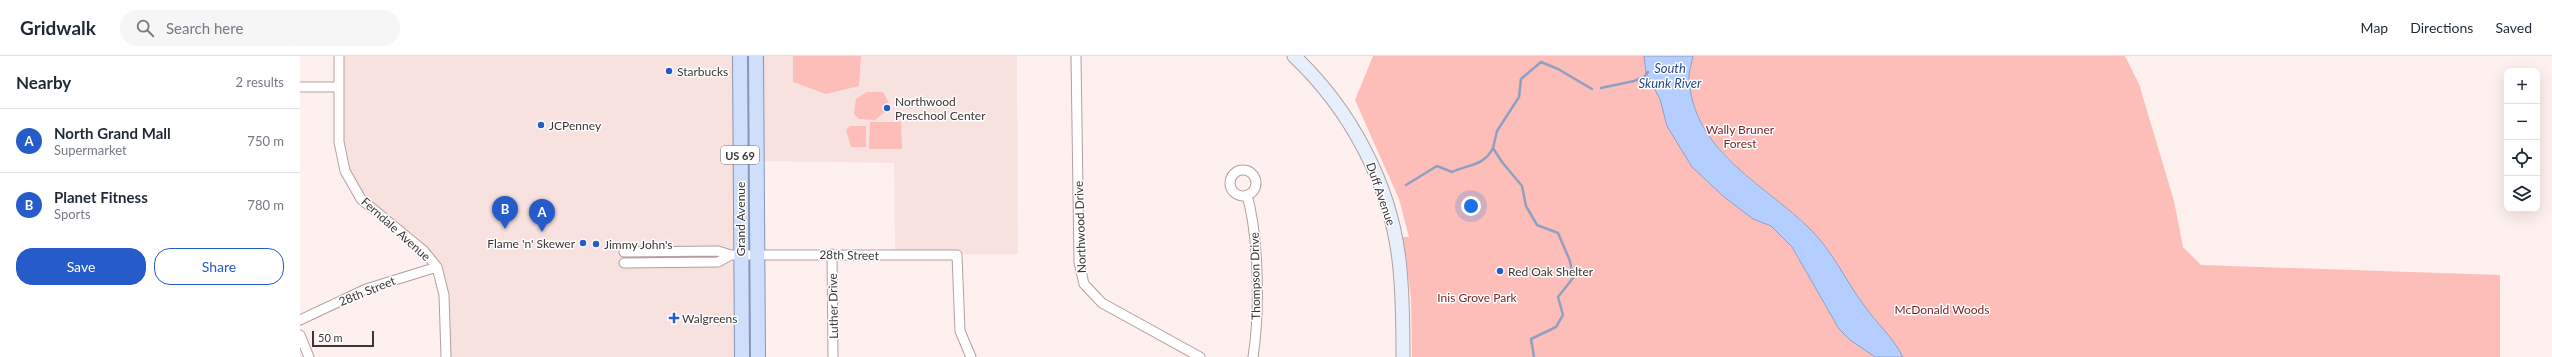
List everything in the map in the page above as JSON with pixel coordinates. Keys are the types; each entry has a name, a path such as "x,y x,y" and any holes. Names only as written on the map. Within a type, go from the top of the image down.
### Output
{"main road":[{"name":"Grand Avenue","path":"740,56 736,254 742,357"},
{"name":"Grand Avenue","path":"756,56 756,254 758,357"},
{"name":"Duff Avenue","path":"1294,56 1318,79 1349,122 1365,150 1382,192 1392,222 1399,258 1403,297 1403,357"}],"street":[{"name":"Ferndale Avenue","path":"339,56 339,142 349,180 361,198 424,251 437,267 444,295 446,357"},
{"name":"Northwood Drive","path":"1076,56 1079,262 1084,284 1102,303 1200,357"},
{"path":"300,87 339,87"},
{"name":"Thompson Drive","path":"1247,195 1255,238 1256,338 1253,357"},
{"path":"624,252 718,251 736,254"},
{"path":"624,263 718,262 736,254"},
{"name":"28th Street","path":"736,254 957,255 959,326 964,343 971,357"},
{"name":"Luther Drive","path":"832,254 833,357"},
{"name":"28th Street","path":"300,320 366,289 437,267"},
{"path":"300,335 309,357"}],"shaded area":[{"path":"339,56 736,56 739,357 448,357 441,270 362,196 350,176 342,142"},
{"name":"Northwood Preschool Center","path":"756,56 1017,56 1018,254 895,255 894,163 756,161"}],"green space":[{"path":"793,56 861,56 859,86 826,94 793,82"},
{"name":"Inis Grove Park","path":"1373,56 1644,56 1646,73 1661,99 1667,126 1707,182 1753,219 1771,226 1792,247 1839,329 1875,357 1412,357 1411,298 1403,237 1409,237 1399,199 1355,100"},
{"path":"1693,56 2125,56 2139,84 2174,201 2183,247 2201,265 2500,275 2500,357 1903,357 1894,343 1863,304 1830,253 1816,235 1732,162 1716,144 1702,124 1693,102 1689,77"},
{"path":"867,92 883,92 891,107 875,120 859,119 854,114 856,99"},
{"path":"870,122 901,122 902,149 869,149"},
{"path":"850,126 866,126 866,147 851,147 846,130"}],"water":[{"name":"South Skunk River","path":"1644,56 1693,56 1689,77 1693,103 1702,125 1716,145 1732,162 1816,235 1830,253 1863,304 1894,343 1903,357 1875,357 1850,340 1839,329 1792,247 1771,226 1753,219 1723,196 1692,167 1667,126 1660,99 1646,73"}],"waterway":[{"path":"1534,357 1531,339 1556,327 1563,315 1558,297 1573,278 1570,261 1558,233 1537,225 1526,206 1522,186 1502,162 1493,148 1497,131 1519,97 1521,79 1541,62 1558,69 1592,89"},
{"path":"1601,88 1634,81 1644,77 1648,72"},
{"path":"1406,185 1437,166 1452,172 1476,164 1485,158 1493,148"}],"place":[{"name":"Starbucks","path":"669,71"},
{"name":"Northwood Preschool Center","path":"887,108"},
{"name":"JCPenney","path":"541,125"},
{"name":"Planet Fitness","path":"505,229"},
{"name":"North Grand Mall","path":"542,232"},
{"name":"Flame 'n' Skewer","path":"583,243"},
{"name":"Jimmy John's","path":"596,244"},
{"name":"Red Oak Shelter","path":"1500,271"},
{"name":"Walgreens","path":"674,318"}],"park label":[{"name":"Wally Bruner Forest","path":"1740,136"},
{"name":"McDonald Woods","path":"1942,309"}]}
